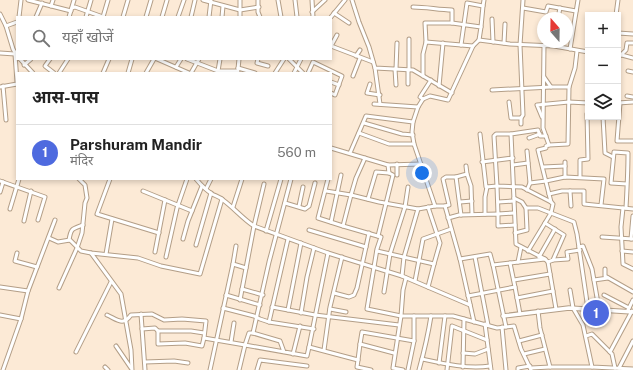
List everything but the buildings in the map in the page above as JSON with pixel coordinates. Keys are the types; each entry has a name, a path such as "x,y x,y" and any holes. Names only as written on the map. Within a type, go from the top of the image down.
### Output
{"street":[{"path":"19,16 21,0"},
{"path":"28,0 51,6 72,9 75,7 100,16"},
{"path":"51,6 53,0"},
{"path":"69,16 74,0"},
{"path":"86,16 91,0"},
{"path":"103,16 108,0"},
{"path":"123,16 128,0"},
{"path":"146,16 151,0"},
{"path":"163,16 167,0"},
{"path":"178,16 184,0"},
{"path":"192,16 195,0"},
{"path":"203,0 240,10 259,8"},
{"path":"240,0 240,16"},
{"path":"258,0 260,16"},
{"path":"278,0 281,16"},
{"path":"295,0 297,16"},
{"path":"312,0 313,16"},
{"path":"312,12 325,0"},
{"path":"332,16 345,0"},
{"path":"352,0 375,68 380,95 380,104"},
{"path":"435,206 414,144 412,122 423,99 430,96 448,100 473,46 479,40 484,0"},
{"path":"521,124 521,118 523,115 520,45 523,0"},
{"path":"573,30 578,0"},
{"path":"616,12 618,0"},
{"path":"209,16 211,1"},
{"path":"461,45 466,2 483,6"},
{"path":"36,16 42,3"},
{"path":"222,16 223,6"},
{"path":"523,8 546,12 548,6 576,11"},
{"path":"413,7 431,7 435,9 452,10 452,23"},
{"path":"559,12 560,8"},
{"path":"334,13 349,23"},
{"path":"0,14 6,25 16,54 0,53"},
{"path":"492,18 493,42"},
{"path":"0,26 16,22"},
{"path":"423,76 423,54 426,42 425,23 452,23 481,27"},
{"path":"504,43 505,24"},
{"path":"621,33 633,34"},
{"path":"332,44 337,35"},
{"path":"408,84 409,40"},
{"path":"479,40 520,45 537,45"},
{"path":"426,42 473,46"},
{"path":"396,85 397,43"},
{"path":"439,86 443,43"},
{"path":"621,53 626,50 627,43 633,43"},
{"path":"332,46 373,62"},
{"path":"544,48 543,128 549,145"},
{"path":"570,48 585,51"},
{"path":"353,76 360,50"},
{"path":"528,251 551,213 553,204 551,202 538,150 546,148 546,146 549,145 568,144 569,88 575,68 577,50"},
{"path":"621,55 633,58"},
{"path":"16,60 17,72"},
{"path":"21,60 32,72"},
{"path":"24,65 30,60"},
{"path":"49,60 45,66 53,72"},
{"path":"59,72 67,60"},
{"path":"103,72 109,60"},
{"path":"128,72 132,60"},
{"path":"147,72 153,60"},
{"path":"159,60 188,72"},
{"path":"176,67 180,60"},
{"path":"190,60 219,71 238,71 239,60"},
{"path":"191,72 198,60"},
{"path":"219,71 220,60"},
{"path":"258,60 257,63 268,66"},
{"path":"275,72 283,60"},
{"path":"290,60 302,72"},
{"path":"294,72 300,60"},
{"path":"308,72 313,62 342,76 335,95 332,94"},
{"path":"375,68 413,70 452,93"},
{"path":"628,71 633,72"},
{"path":"543,76 551,87"},
{"path":"423,99 420,97 431,80"},
{"path":"332,82 339,85"},
{"path":"6,120 1,86 16,83"},
{"path":"370,84 367,93 380,95"},
{"path":"492,90 522,87 569,88"},
{"path":"627,96 633,97"},
{"path":"509,102 511,118 521,118"},
{"path":"543,120 537,105 585,102"},
{"path":"621,103 633,102"},
{"path":"374,104 418,107"},
{"path":"350,153 366,116 412,122"},
{"path":"580,177 580,160 588,159 587,120"},
{"path":"603,120 605,153 613,157"},
{"path":"618,120 617,141 633,141"},
{"path":"364,123 402,134 413,135"},
{"path":"515,225 498,226 494,136 496,134 512,134 538,130 540,136 546,136"},
{"path":"358,133 389,144 414,144"},
{"path":"480,134 482,162 487,187 484,214"},
{"path":"512,134 516,244 546,260 556,309"},
{"path":"528,138 540,134"},
{"path":"332,148 388,165 421,164"},
{"path":"527,151 530,183 527,190"},
{"path":"633,184 627,183 611,183 614,152 628,153 627,183 625,208 621,227 621,239 623,264 633,269"},
{"path":"343,226 356,178 365,158"},
{"path":"482,162 513,158"},
{"path":"513,165 528,163"},
{"path":"397,164 397,175"},
{"path":"542,167 565,164 565,177"},
{"path":"388,165 389,174"},
{"path":"466,166 471,186 472,214"},
{"path":"368,199 376,172 393,175 378,236"},
{"path":"467,174 456,177 446,177 443,179 448,205 445,206 460,259 474,322"},
{"path":"330,222 341,175"},
{"path":"456,177 461,214"},
{"path":"530,183 565,177 604,179 601,205"},
{"path":"10,209 19,180"},
{"path":"59,288 77,248 83,225 85,203 87,198 85,184 80,180"},
{"path":"110,180 97,214 159,232"},
{"path":"166,257 178,205 187,180"},
{"path":"197,180 211,193 233,207 244,219 254,226 301,244 402,276 470,305"},
{"path":"206,189 210,180"},
{"path":"233,207 242,180"},
{"path":"266,231 281,180"},
{"path":"240,370 245,345 249,333 253,332 257,318 291,180"},
{"path":"328,180 318,218 381,237 377,251 367,309 401,316 453,316 497,328 514,326 524,354 531,368"},
{"path":"0,192 2,182 32,191 45,197 38,220"},
{"path":"285,202 305,209 309,206 312,199 315,183"},
{"path":"240,300 254,226 264,184"},
{"path":"183,239 202,186"},
{"path":"299,206 303,187"},
{"path":"384,292 390,254 405,207 408,187"},
{"path":"487,187 522,187 551,202"},
{"path":"24,221 32,191"},
{"path":"144,191 192,211"},
{"path":"326,191 351,195 386,204 418,209 445,206"},
{"path":"570,191 571,206"},
{"path":"549,194 584,191 584,204 633,209"},
{"path":"196,245 211,193"},
{"path":"49,238 58,242 69,240 72,241 80,251 138,258 161,266 200,274 222,199"},
{"path":"312,199 317,200"},
{"path":"498,202 514,199 522,202 526,208 528,230 515,232"},
{"path":"155,252 166,200"},
{"path":"460,202 472,201"},
{"path":"428,207 440,243 428,287"},
{"path":"526,208 538,208 574,222 588,309"},
{"path":"402,276 404,258 418,209"},
{"path":"448,218 461,214 514,213"},
{"path":"602,237 632,239 633,216"},
{"path":"106,254 112,218"},
{"path":"3,370 21,319 28,291 55,220"},
{"path":"544,223 564,235 553,260"},
{"path":"69,240 72,229 83,225"},
{"path":"415,282 423,239 451,229"},
{"path":"537,260 555,229"},
{"path":"309,230 366,247"},
{"path":"334,293 349,297 354,295 357,288 369,233"},
{"path":"269,322 288,239"},
{"path":"288,310 301,244"},
{"path":"210,370 218,339 236,246"},
{"path":"493,264 568,259 567,252 579,249 583,246 589,259 600,309"},
{"path":"518,262 521,247"},
{"path":"301,313 314,248"},
{"path":"377,251 434,264"},
{"path":"622,251 633,252"},
{"path":"17,253 15,261 37,267"},
{"path":"91,253 121,294 131,350 132,370"},
{"path":"204,338 218,339 307,356 314,329 315,315 328,253"},
{"path":"460,259 490,254 503,316 506,370"},
{"path":"422,359 463,367 490,368 483,293 475,256"},
{"path":"324,350 328,317 342,257"},
{"path":"510,263 520,314"},
{"path":"233,264 246,268"},
{"path":"605,269 605,276 633,292"},
{"path":"514,280 550,274"},
{"path":"403,370 393,368 396,338 401,316 402,295 406,278"},
{"path":"594,280 608,278"},
{"path":"76,352 111,282"},
{"path":"0,287 28,291"},
{"path":"468,296 498,289 515,287"},
{"path":"242,289 263,295"},
{"path":"570,290 573,308 583,325 594,368"},
{"path":"517,298 553,291"},
{"path":"226,295 260,305"},
{"path":"604,295 630,311"},
{"path":"610,352 630,311 633,300"},
{"path":"272,307 328,317 399,325"},
{"path":"223,308 269,322 314,329"},
{"path":"503,316 573,308 630,311"},
{"path":"330,309 346,312"},
{"path":"538,311 550,367"},
{"path":"126,321 131,315 141,314 152,314 164,320 182,319 206,321 202,346 185,343 158,344 158,331"},
{"path":"141,314 145,362 144,370"},
{"path":"0,315 21,319"},
{"path":"107,315 123,322 126,321"},
{"path":"408,370 414,342 414,316"},
{"path":"419,370 425,344 428,338 431,316"},
{"path":"439,363 445,316"},
{"path":"463,367 464,319"},
{"path":"231,342 234,323"},
{"path":"293,354 300,326"},
{"path":"447,370 452,326 487,340"},
{"path":"142,329 155,328 158,331 191,331 204,333"},
{"path":"253,332 280,341 284,352"},
{"path":"371,370 357,369 362,332 414,342"},
{"path":"586,336 592,334 612,354 617,368"},
{"path":"519,341 542,335"},
{"path":"617,368 633,341"},
{"path":"360,344 394,353"},
{"path":"116,346 132,370"},
{"path":"309,347 358,360"},
{"path":"463,354 475,354 488,349"},
{"path":"524,354 545,349"},
{"path":"257,370 260,360 307,366"},
{"path":"145,362 174,361 188,363"},
{"path":"295,370 296,365"},
{"path":"105,367 108,370"},
{"path":"518,370 518,368 550,367 574,369 633,369"}],"place":[{"name":"Parshuram Mandir","path":"596,313"}]}
